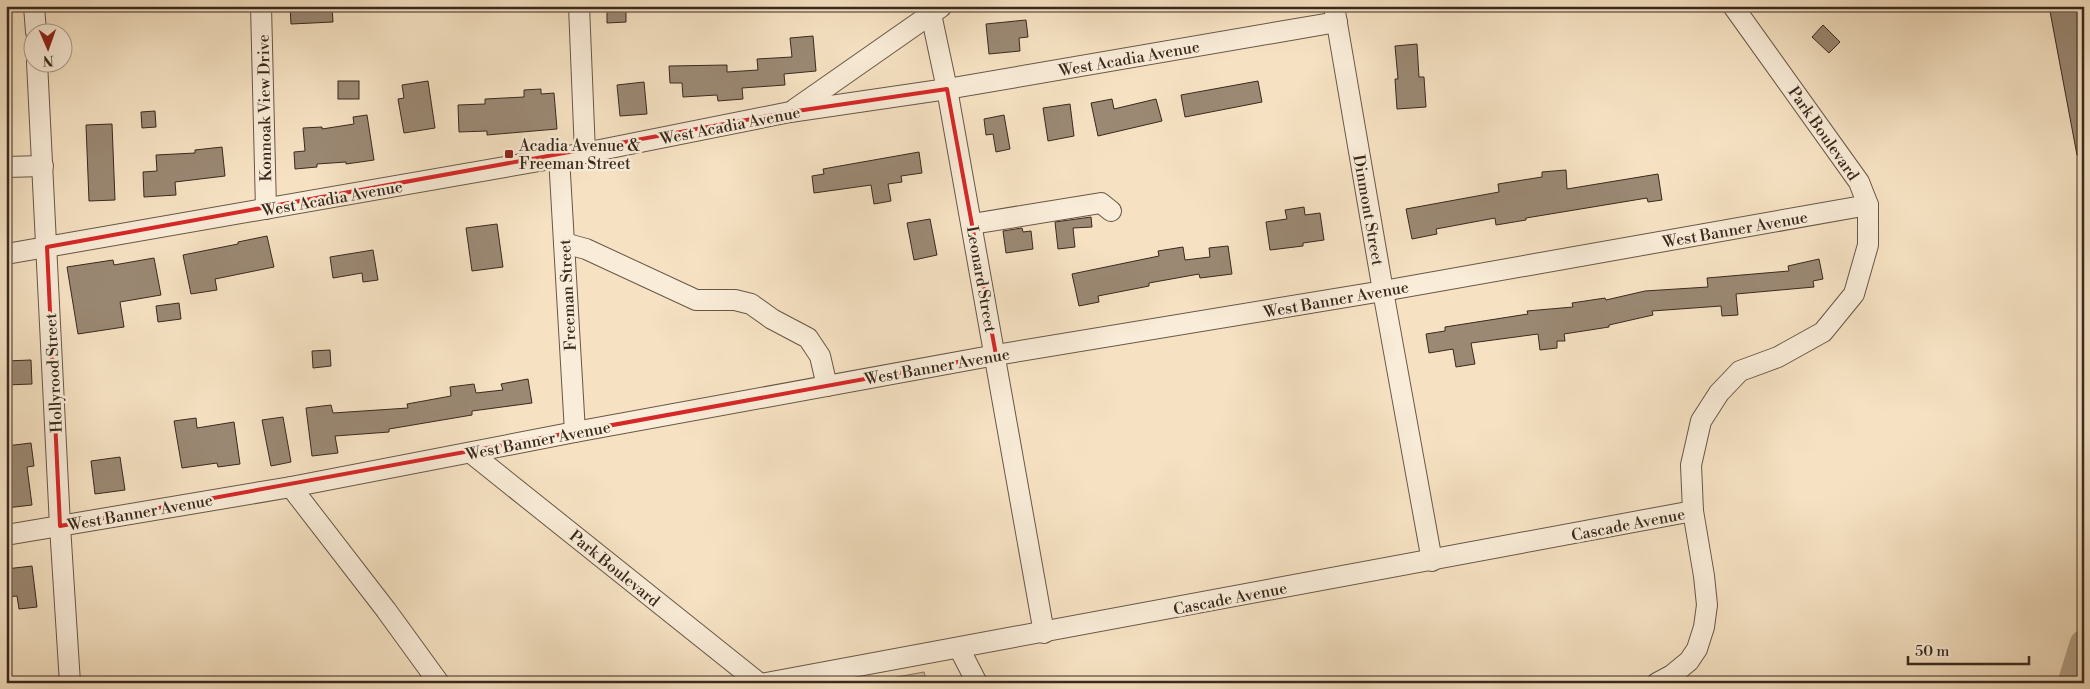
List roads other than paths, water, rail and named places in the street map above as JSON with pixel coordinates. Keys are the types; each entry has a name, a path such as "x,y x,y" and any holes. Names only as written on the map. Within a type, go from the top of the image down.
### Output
{"street":[{"path":"34,6 35,22"},
{"name":"Konnoak View Drive","path":"262,6 266,210"},
{"path":"579,6 585,152"},
{"name":"Park Boulevard","path":"1657,683 1672,675 1689,661 1697,648 1704,627 1707,605 1693,512 1691,465 1701,422 1719,393 1740,371 1778,357 1823,332 1854,294 1868,245 1868,205 1859,182 1733,6"},
{"path":"790,112 937,10"},
{"name":"Leonard Street","path":"937,10 947,89 1044,633"},
{"name":"West Acadia Avenue","path":"6,254 266,210 559,157 790,112 947,89 1336,14"},
{"name":"Dinmont Street","path":"1336,14 1383,291 1432,561"},
{"name":"Hollyrood Street","path":"38,72 60,526 70,683"},
{"name":"Freeman Street","path":"559,157 574,432"},
{"path":"6,167 43,166"},
{"path":"972,224 1101,202 1111,210"},
{"name":"West Banner Avenue","path":"6,535 291,487 574,432 996,356 1383,291 1868,205"},
{"path":"564,243 586,250 696,300 735,300 751,304 772,319 808,338 820,356 827,386"},
{"name":"Park Boulevard","path":"471,453 759,683"},
{"path":"291,487 386,610 439,683"},
{"name":"Cascade Avenue","path":"766,683 1693,512"},
{"path":"959,648 977,683"}],"waterway":[{"path":"2072,683 2084,644"}],"place":[{"name":"Acadia Avenue & Freeman Street","path":"509,154"}]}
